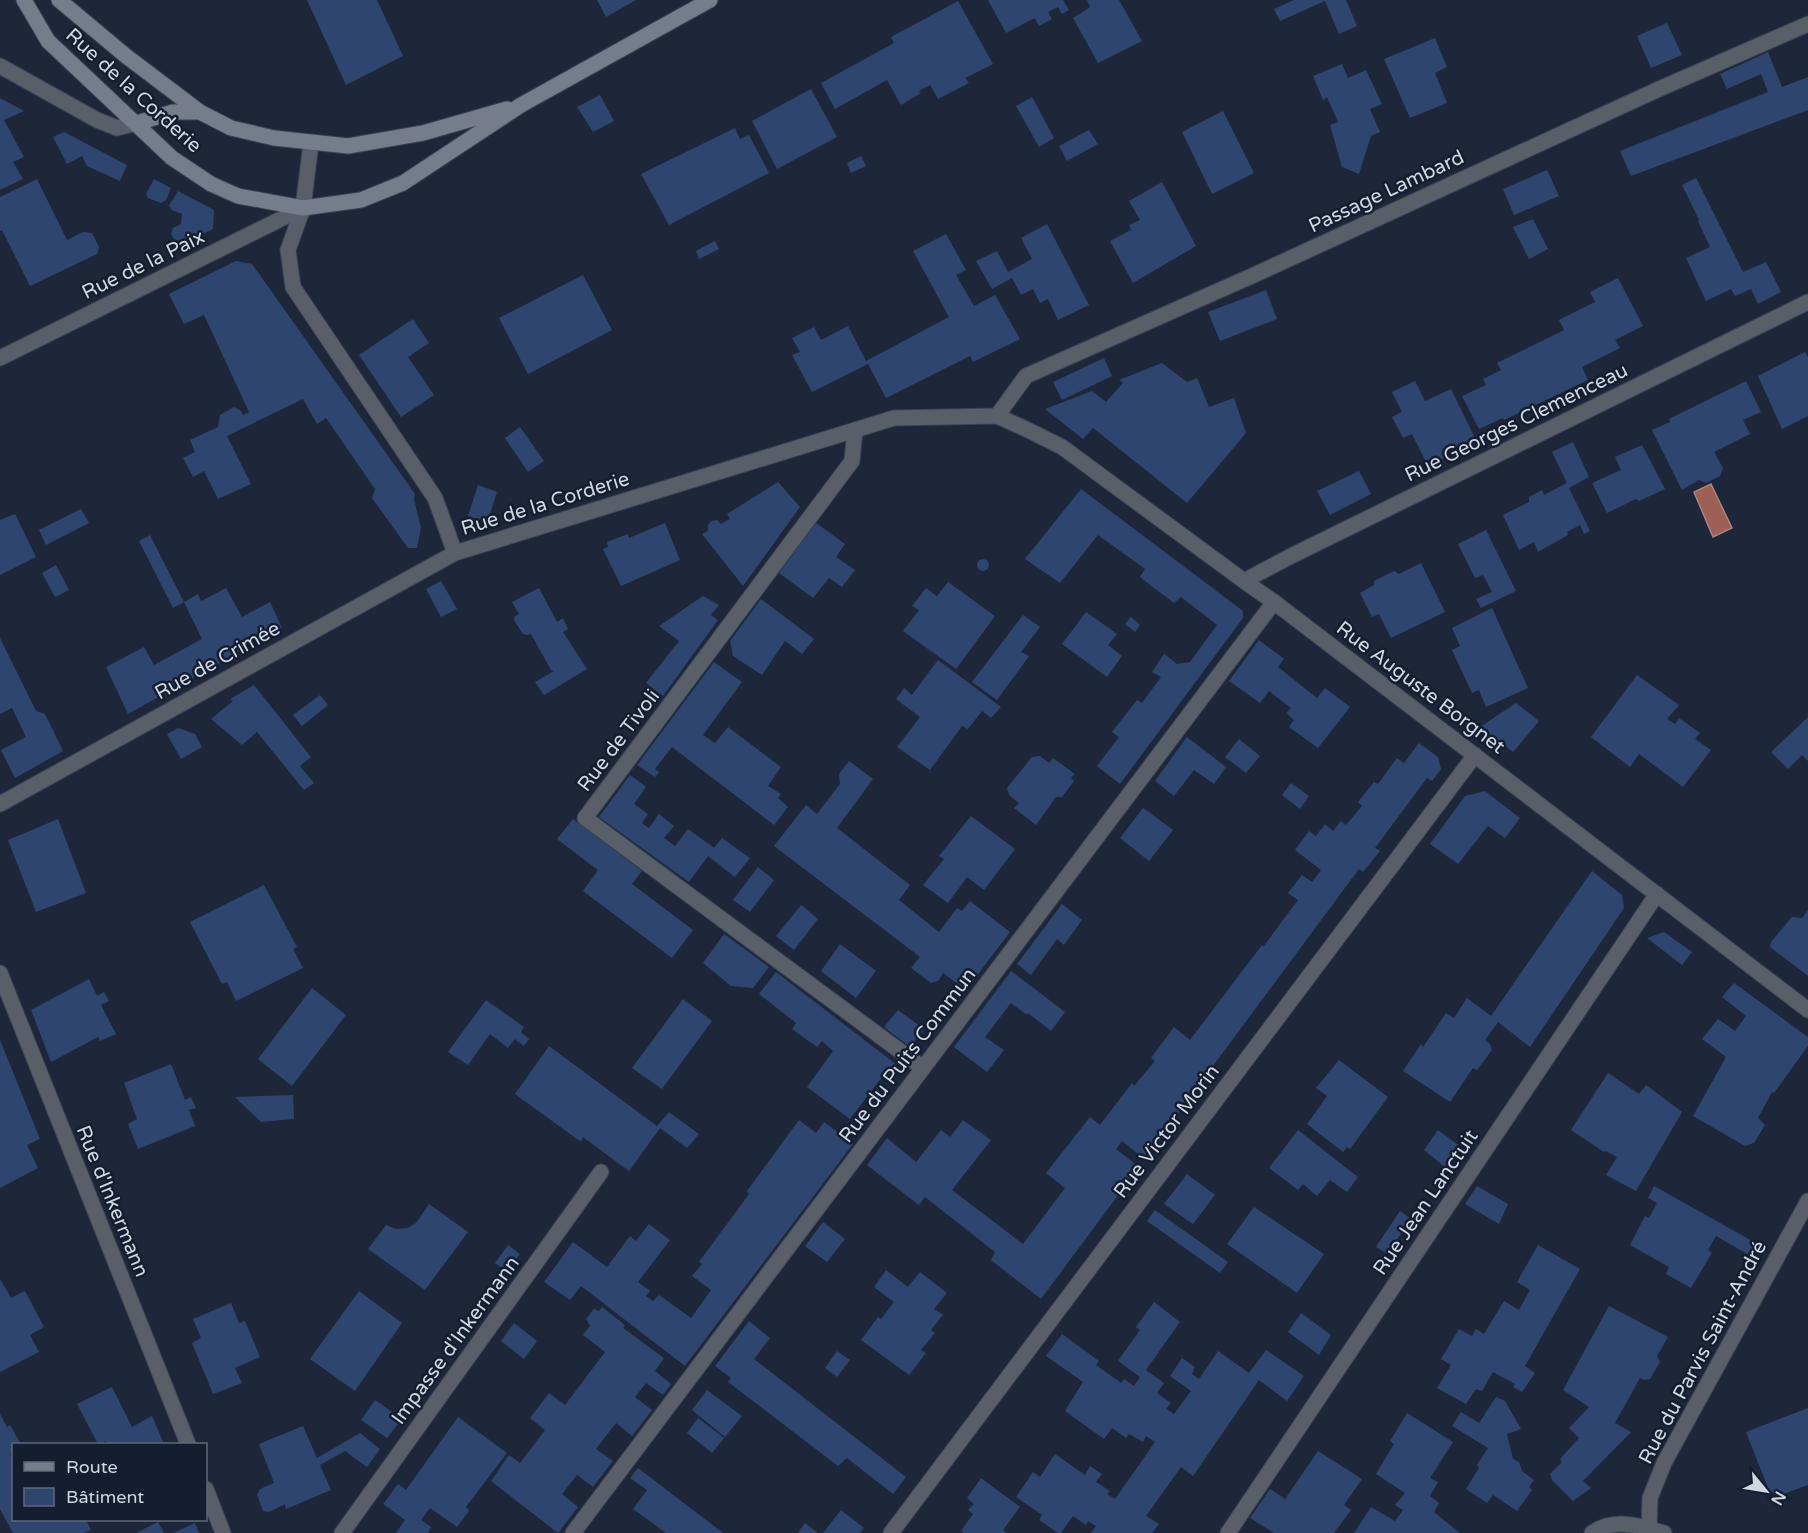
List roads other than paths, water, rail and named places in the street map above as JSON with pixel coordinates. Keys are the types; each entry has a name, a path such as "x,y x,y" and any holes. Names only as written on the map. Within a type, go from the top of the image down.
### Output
{"street":[{"name":"Rue de la Corderie","path":"24,0 48,40 172,158 211,183 238,196 303,208 362,200 402,183 521,105"},
{"name":"Rue de la Corderie","path":"59,0 126,56 200,112 231,128 274,138 348,146 423,133 521,105"},
{"path":"521,105 710,0"},
{"name":"Passage Lambard","path":"997,416 1026,376 1808,24"},
{"path":"0,66 97,120 117,128 173,112 200,112"},
{"name":"Rue de la Corderie","path":"311,143 303,208 288,250 293,287 435,498 455,553 894,418 997,416"},
{"name":"Rue de la Paix","path":"0,358 303,208"},
{"name":"Rue Georges Clemenceau","path":"1244,581 1808,302"},
{"name":"Rue Auguste Borgnet","path":"997,416 1062,447 1274,602 1808,1010"},
{"name":"Rue de Tivoli","path":"855,430 852,460 585,818 923,1068"},
{"name":"Rue de Crimée","path":"0,804 455,553"},
{"name":"Rue du Puits Commun","path":"573,1533 1274,602"},
{"name":"Rue Victor Morin","path":"891,1533 1475,755"},
{"name":"Rue Jean Lanctuit","path":"1228,1533 1657,894"},
{"name":"Rue d'Inkermann","path":"0,973 188,1443"},
{"name":"Impasse d'Inkermann","path":"342,1533 601,1172"},
{"name":"Rue du Parvis Saint-André","path":"1649,1531 1650,1498 1664,1463 1808,1201"},
{"path":"207,1492 223,1533"},
{"path":"1592,1533 1598,1529 1627,1523 1649,1531 1664,1533"}]}
